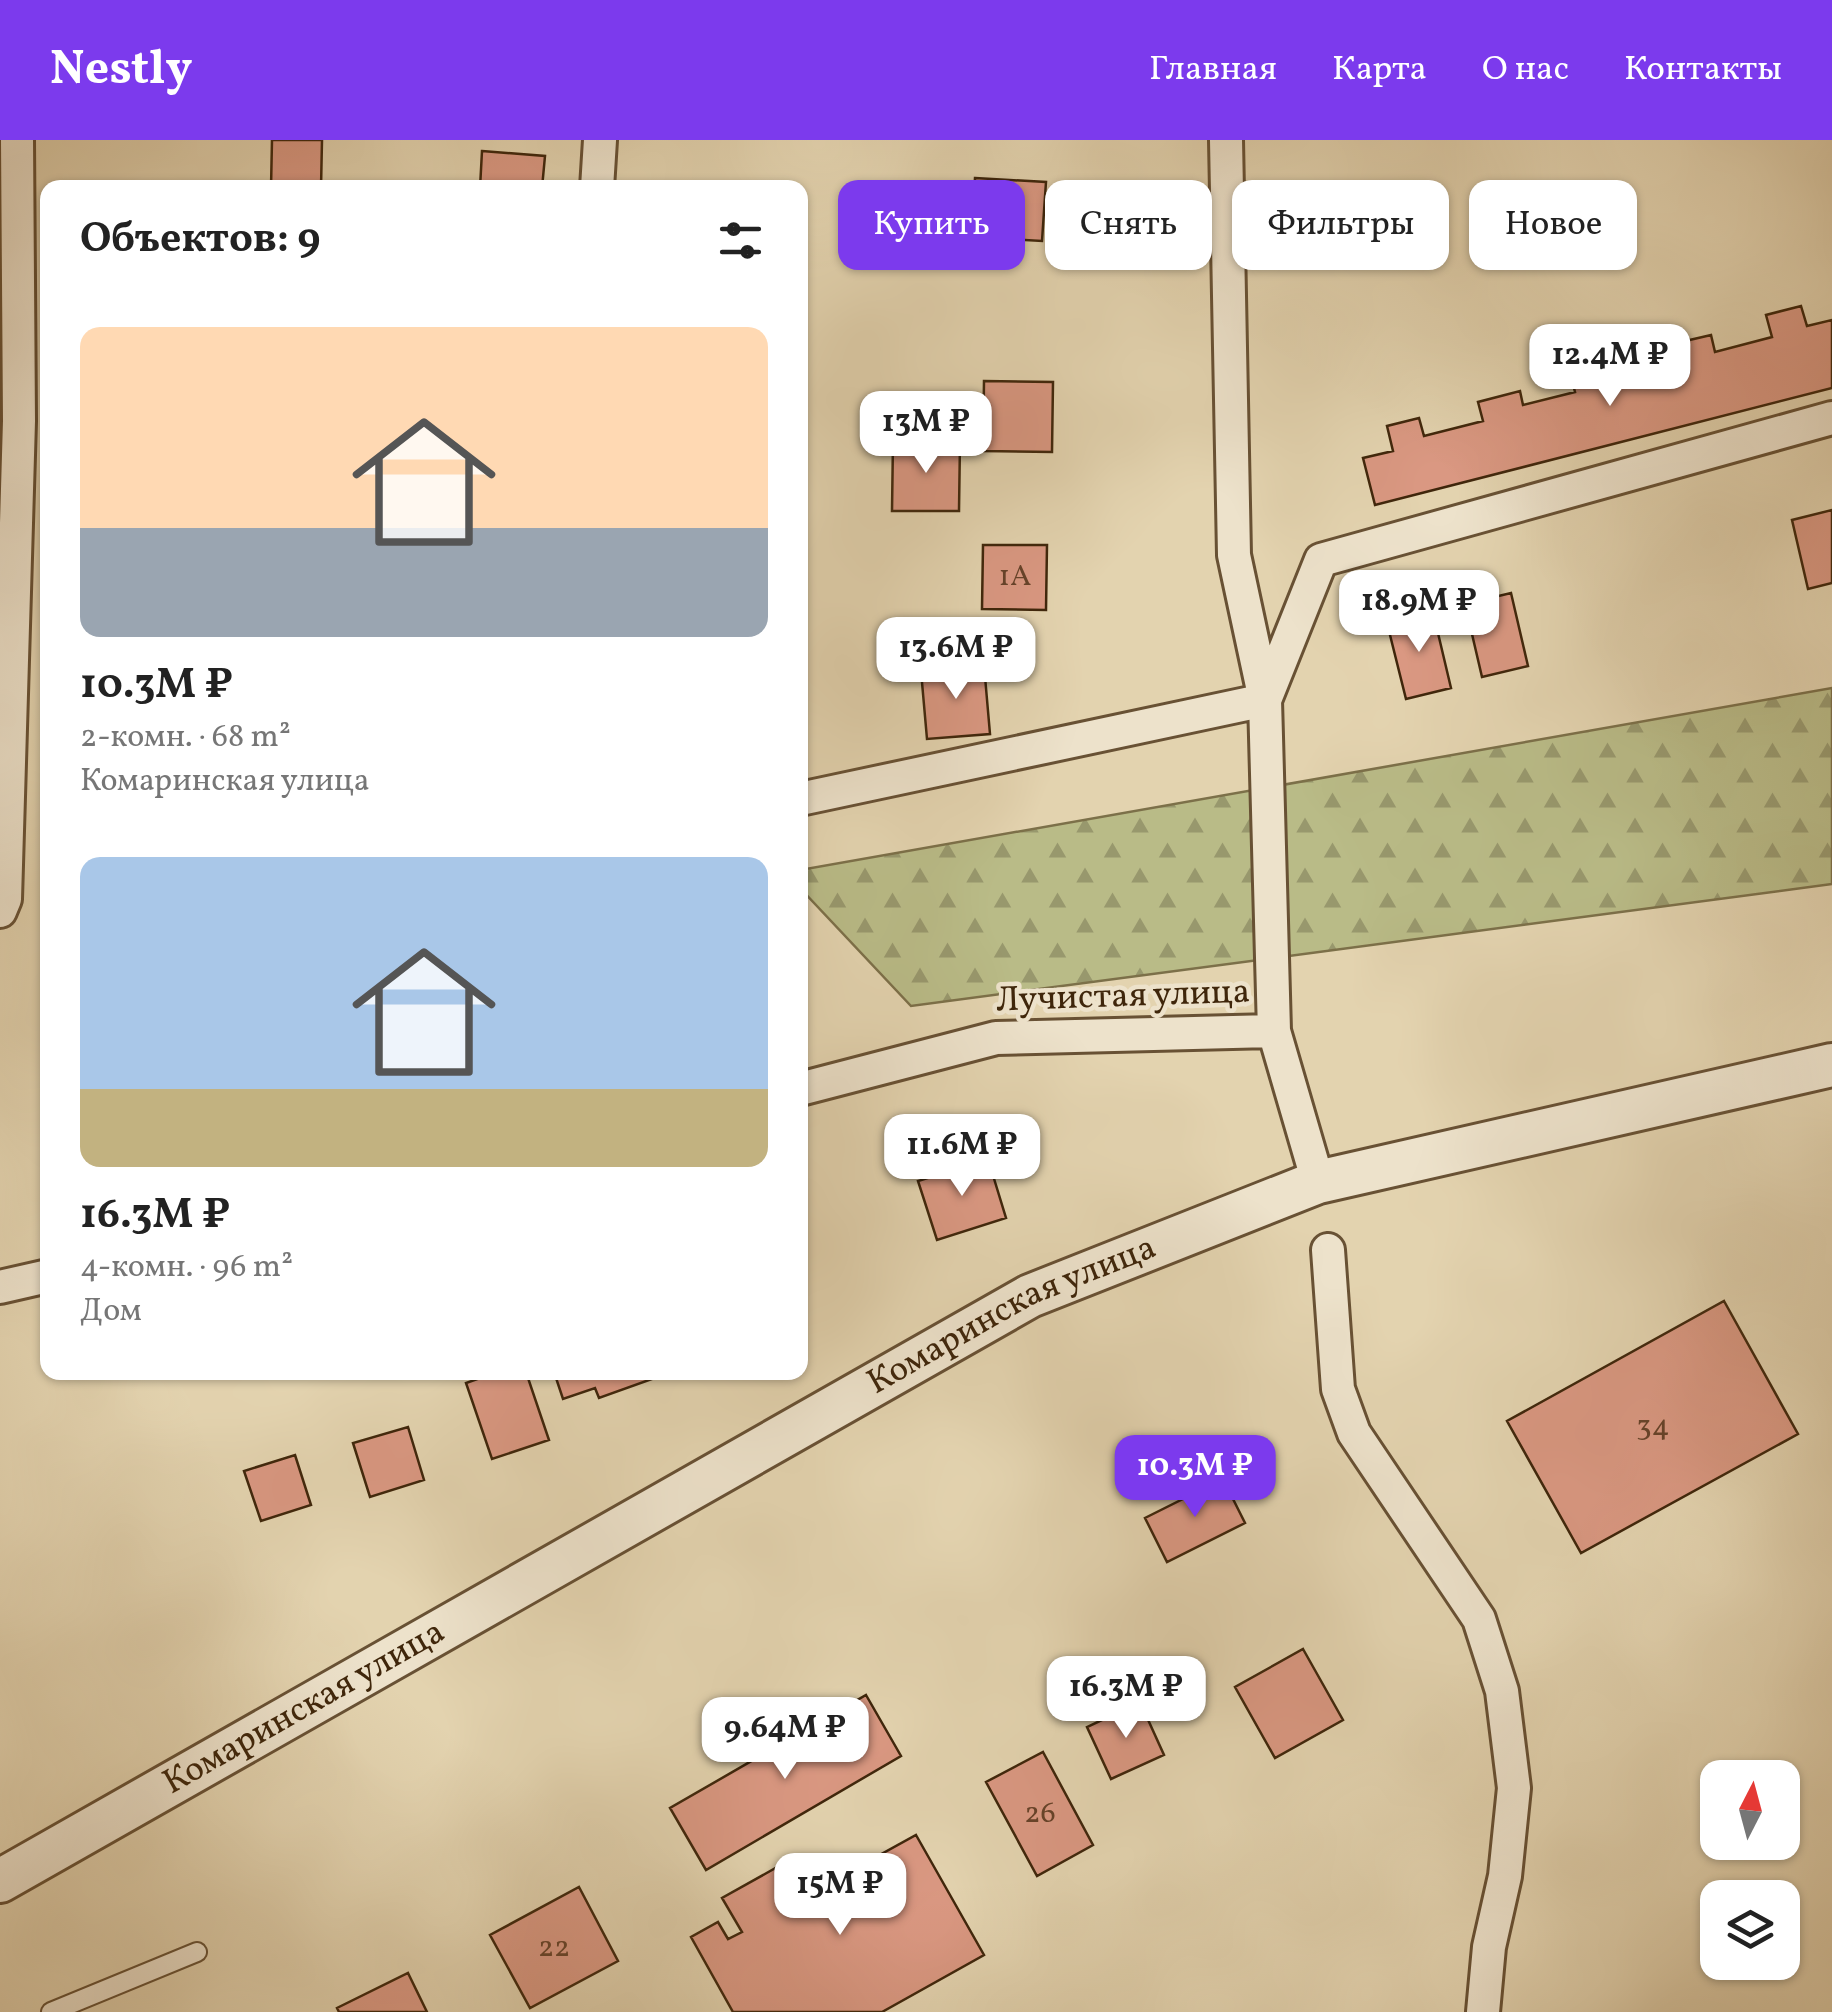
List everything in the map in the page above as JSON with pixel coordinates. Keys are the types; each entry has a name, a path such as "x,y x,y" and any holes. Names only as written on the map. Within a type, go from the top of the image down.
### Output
{"street":[{"path":"0,911 5,899 19,421 17,140"},
{"path":"598,180 600,140"},
{"path":"1226,140 1234,555 1265,700 1274,1031 1318,1182"},
{"path":"1265,700 1321,560 1832,418"},
{"path":"808,797 1265,700"},
{"name":"Лучистая улица","path":"808,1087 996,1038 1274,1031"},
{"name":"Комаринская улица","path":"0,1880 1030,1296 1318,1182 1832,1064"},
{"path":"1328,1250 1338,1389 1354,1433 1479,1619 1502,1690 1514,1788 1505,1876 1489,1947 1482,2012"},
{"path":"0,1287 40,1278"}],"lane":[{"path":"51,2012 197,1952"}],"green space":[{"path":"1832,688 1832,884 911,1006 808,897 808,869"}],"building":[{"path":"272,140 322,140 321,180 271,180"},
{"path":"482,151 545,156 543,180 480,180"},
{"path":"1025,181 1045,182 1042,241 1025,240"},
{"path":"1801,306 1807,326 1832,320 1832,388 1375,505 1363,458 1393,451 1387,426 1419,418 1424,436 1483,421 1478,402 1520,391 1523,405 1575,392 1570,372 1611,362 1615,378 1672,363 1668,345 1711,335 1715,352 1772,337 1766,315"},
{"path":"984,381 1053,382 1052,452 983,451"},
{"path":"893,441 960,442 959,511 892,511"},
{"path":"1832,510 1832,583 1808,589 1792,520"},
{"path":"983,545 1047,545 1046,610 982,609"},
{"path":"1511,593 1528,666 1482,677 1465,604"},
{"path":"1433,612 1451,688 1406,699 1387,623"},
{"path":"984,665 990,734 927,739 921,671"},
{"path":"988,1159 1006,1218 937,1240 918,1181"},
{"path":"1724,1301 1798,1434 1581,1553 1507,1421"},
{"path":"529,1380 549,1440 492,1459 466,1383"},
{"path":"557,1380 649,1380 599,1398 595,1388 563,1399"},
{"path":"408,1427 424,1480 370,1497 353,1443"},
{"path":"295,1455 311,1505 261,1521 244,1471"},
{"path":"1223,1479 1245,1523 1167,1562 1145,1518"},
{"path":"1303,1649 1343,1720 1275,1758 1235,1687"},
{"path":"866,1695 901,1756 706,1870 670,1808"},
{"path":"1140,1702 1164,1755 1111,1779 1087,1727"},
{"path":"1043,1752 1093,1845 1037,1876 986,1782"},
{"path":"916,1835 984,1955 882,2012 733,2012 691,1937 718,1922 728,1939 742,1932 722,1898 788,1861 807,1895"},
{"path":"579,1887 618,1961 530,2008 490,1935"},
{"path":"408,1973 427,2012 339,2012 337,2008"}]}
